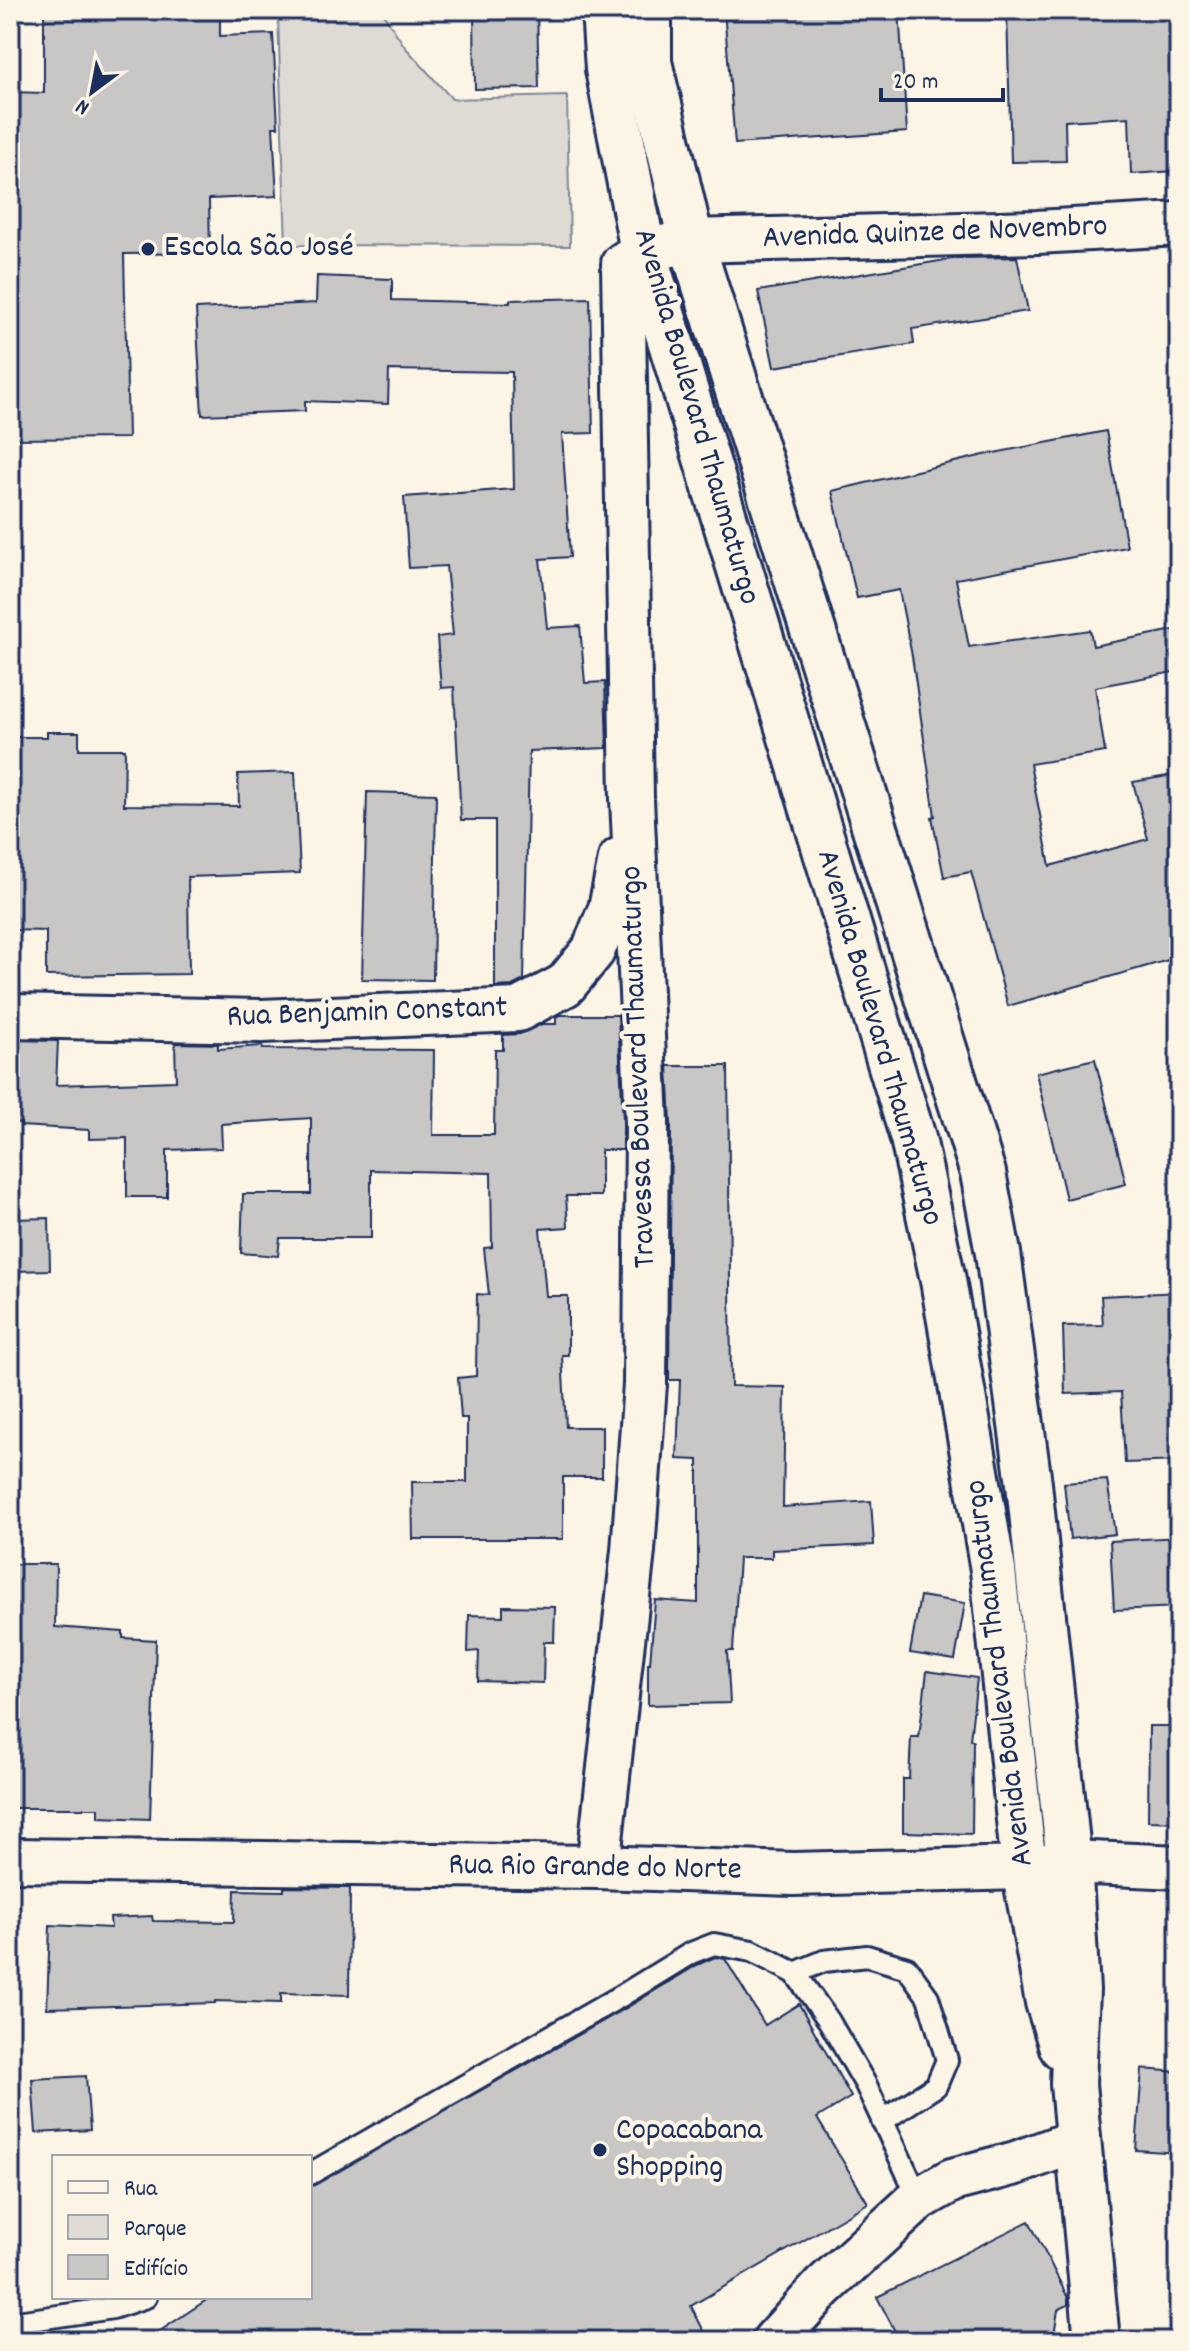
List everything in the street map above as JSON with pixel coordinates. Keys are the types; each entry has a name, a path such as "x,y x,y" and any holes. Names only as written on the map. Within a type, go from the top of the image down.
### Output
{"main road":[{"name":"Avenida Boulevard Thaumaturgo","path":"604,10 608,69 633,258 832,869 913,1138 943,1280 993,1570 1024,1868 1048,2002 1073,2084"},
{"name":"Avenida Boulevard Thaumaturgo","path":"649,10 649,62 691,241 983,1173 1029,1484 1069,1862 1077,1990 1073,2084 1097,2341"},
{"path":"832,869 883,856"}],"street":[{"name":"Avenida Quinze de Novembro","path":"633,258 691,241 1037,232 1179,224"},
{"name":"Travessa Boulevard Thaumaturgo","path":"598,1867 633,1551 645,1384 647,1122 632,799 633,258"},
{"name":"Rua Benjamin Constant","path":"10,1016 262,1021 518,1010 565,985 593,951 610,909 632,799"},
{"name":"Rua Rio Grande do Norte","path":"10,1860 598,1867 793,1874 1024,1868 1069,1862 1179,1867"},
{"path":"774,2341 823,2287 919,2199 952,2180 1016,2163 1079,2140"}],"lane":[{"path":"312,2173 707,1945 714,1944 752,1951 795,1973 829,2021 866,2085 919,2199"},
{"path":"795,1973 824,1961 867,1956 907,1968 928,1997 947,2060 936,2086 882,2121"},
{"path":"10,2323 113,2308 140,2299"}],"green space":[{"path":"236,10 381,10 405,47 452,99 567,96 570,246 286,245 278,17 236,21"}],"building":[{"name":"Escola São José","path":"44,10 220,10 220,36 273,34 278,127 273,127 277,196 209,199 210,253 124,254 128,438 10,439 10,92 44,93"},
{"path":"474,10 537,10 539,88 475,89"},
{"path":"724,10 899,10 907,132 735,144"},
{"path":"1007,10 1172,10 1175,171 1131,174 1129,117 1065,121 1066,161 1011,162"},
{"path":"1017,257 1028,311 912,329 914,344 774,367 758,291 958,258"},
{"path":"317,276 392,279 392,300 510,303 510,300 590,298 593,433 562,434 570,557 540,559 547,628 580,626 585,683 605,682 607,748 529,751 524,980 512,986 495,987 495,820 461,820 454,687 441,688 437,637 453,635 446,566 409,568 404,497 514,489 512,372 389,370 388,404 305,401 305,411 202,415 196,309 316,303"},
{"path":"1106,431 1127,547 956,579 969,647 1090,630 1093,646 1179,629 1179,671 1095,687 1105,752 1030,764 1050,866 1148,839 1133,782 1179,774 1179,957 1008,1006 971,872 944,877 932,817 935,816 912,656 899,590 857,598 832,491 984,455"},
{"path":"47,732 79,732 79,749 125,749 124,805 239,806 238,774 295,772 300,873 188,877 189,974 46,976 46,931 10,930 10,737 47,737"},
{"path":"367,792 436,794 433,980 362,979"},
{"path":"618,1015 623,1122 623,1150 601,1150 601,1196 566,1196 568,1227 540,1229 546,1296 568,1296 568,1355 562,1355 566,1427 602,1427 602,1477 563,1477 563,1539 413,1539 412,1482 467,1482 467,1418 461,1418 458,1378 476,1376 477,1294 489,1295 484,1248 492,1247 491,1173 371,1170 371,1238 280,1238 278,1256 241,1253 243,1194 311,1194 311,1118 221,1124 222,1148 167,1150 167,1197 127,1197 127,1138 89,1139 89,1130 21,1126 21,1123 10,1122 10,1040 58,1041 56,1085 176,1081 175,1043 218,1044 218,1049 262,1046 263,1049 434,1050 433,1135 494,1135 495,1050 503,1050 503,1035 520,1034 542,1024 556,1024 556,1017"},
{"path":"1095,1059 1126,1184 1066,1199 1036,1073"},
{"path":"668,1066 728,1066 731,1386 785,1387 783,1507 871,1501 874,1545 772,1550 772,1558 739,1558 733,1651 727,1651 730,1703 648,1705 648,1663 655,1600 698,1603 698,1460 677,1459 680,1380 669,1380 671,1122"},
{"path":"49,1218 50,1270 14,1271 13,1219"},
{"path":"1179,1292 1179,1461 1125,1463 1121,1392 1065,1394 1063,1326 1103,1325 1101,1296"},
{"path":"1107,1480 1115,1534 1070,1539 1064,1483"},
{"path":"1179,1537 1179,1607 1114,1610 1110,1541"},
{"path":"10,1564 56,1564 55,1627 123,1632 123,1638 156,1640 150,1819 99,1817 99,1808 10,1808"},
{"path":"920,1596 965,1603 955,1660 910,1653"},
{"path":"503,1606 555,1607 554,1642 544,1642 543,1683 478,1681 479,1651 468,1652 469,1615 503,1616"},
{"path":"927,1671 977,1678 970,1740 973,1740 972,1834 903,1832 903,1779 909,1779 911,1737 919,1737"},
{"path":"1149,1726 1179,1726 1179,1822 1148,1821"},
{"path":"284,1887 350,1888 349,1995 281,1993 281,2003 215,2001 47,2008 50,1925 111,1928 110,1918 152,1916 153,1921 234,1922 235,1890 284,1891"},
{"name":"Copacabana Shopping","path":"715,1957 725,1959 765,2025 799,2004 851,2097 817,2118 868,2203 691,2306 709,2341 145,2341 208,2299 312,2299 312,2186"},
{"path":"1142,2069 1179,2072 1179,2153 1136,2150"},
{"path":"86,2076 90,2130 36,2133 32,2079"},
{"path":"1029,2221 1068,2298 1068,2305 1058,2310 1053,2341 900,2341 877,2297"}],"place":[{"name":"Escola São José","path":"148,249"},
{"name":"Copacabana Shopping","path":"600,2150"}]}
